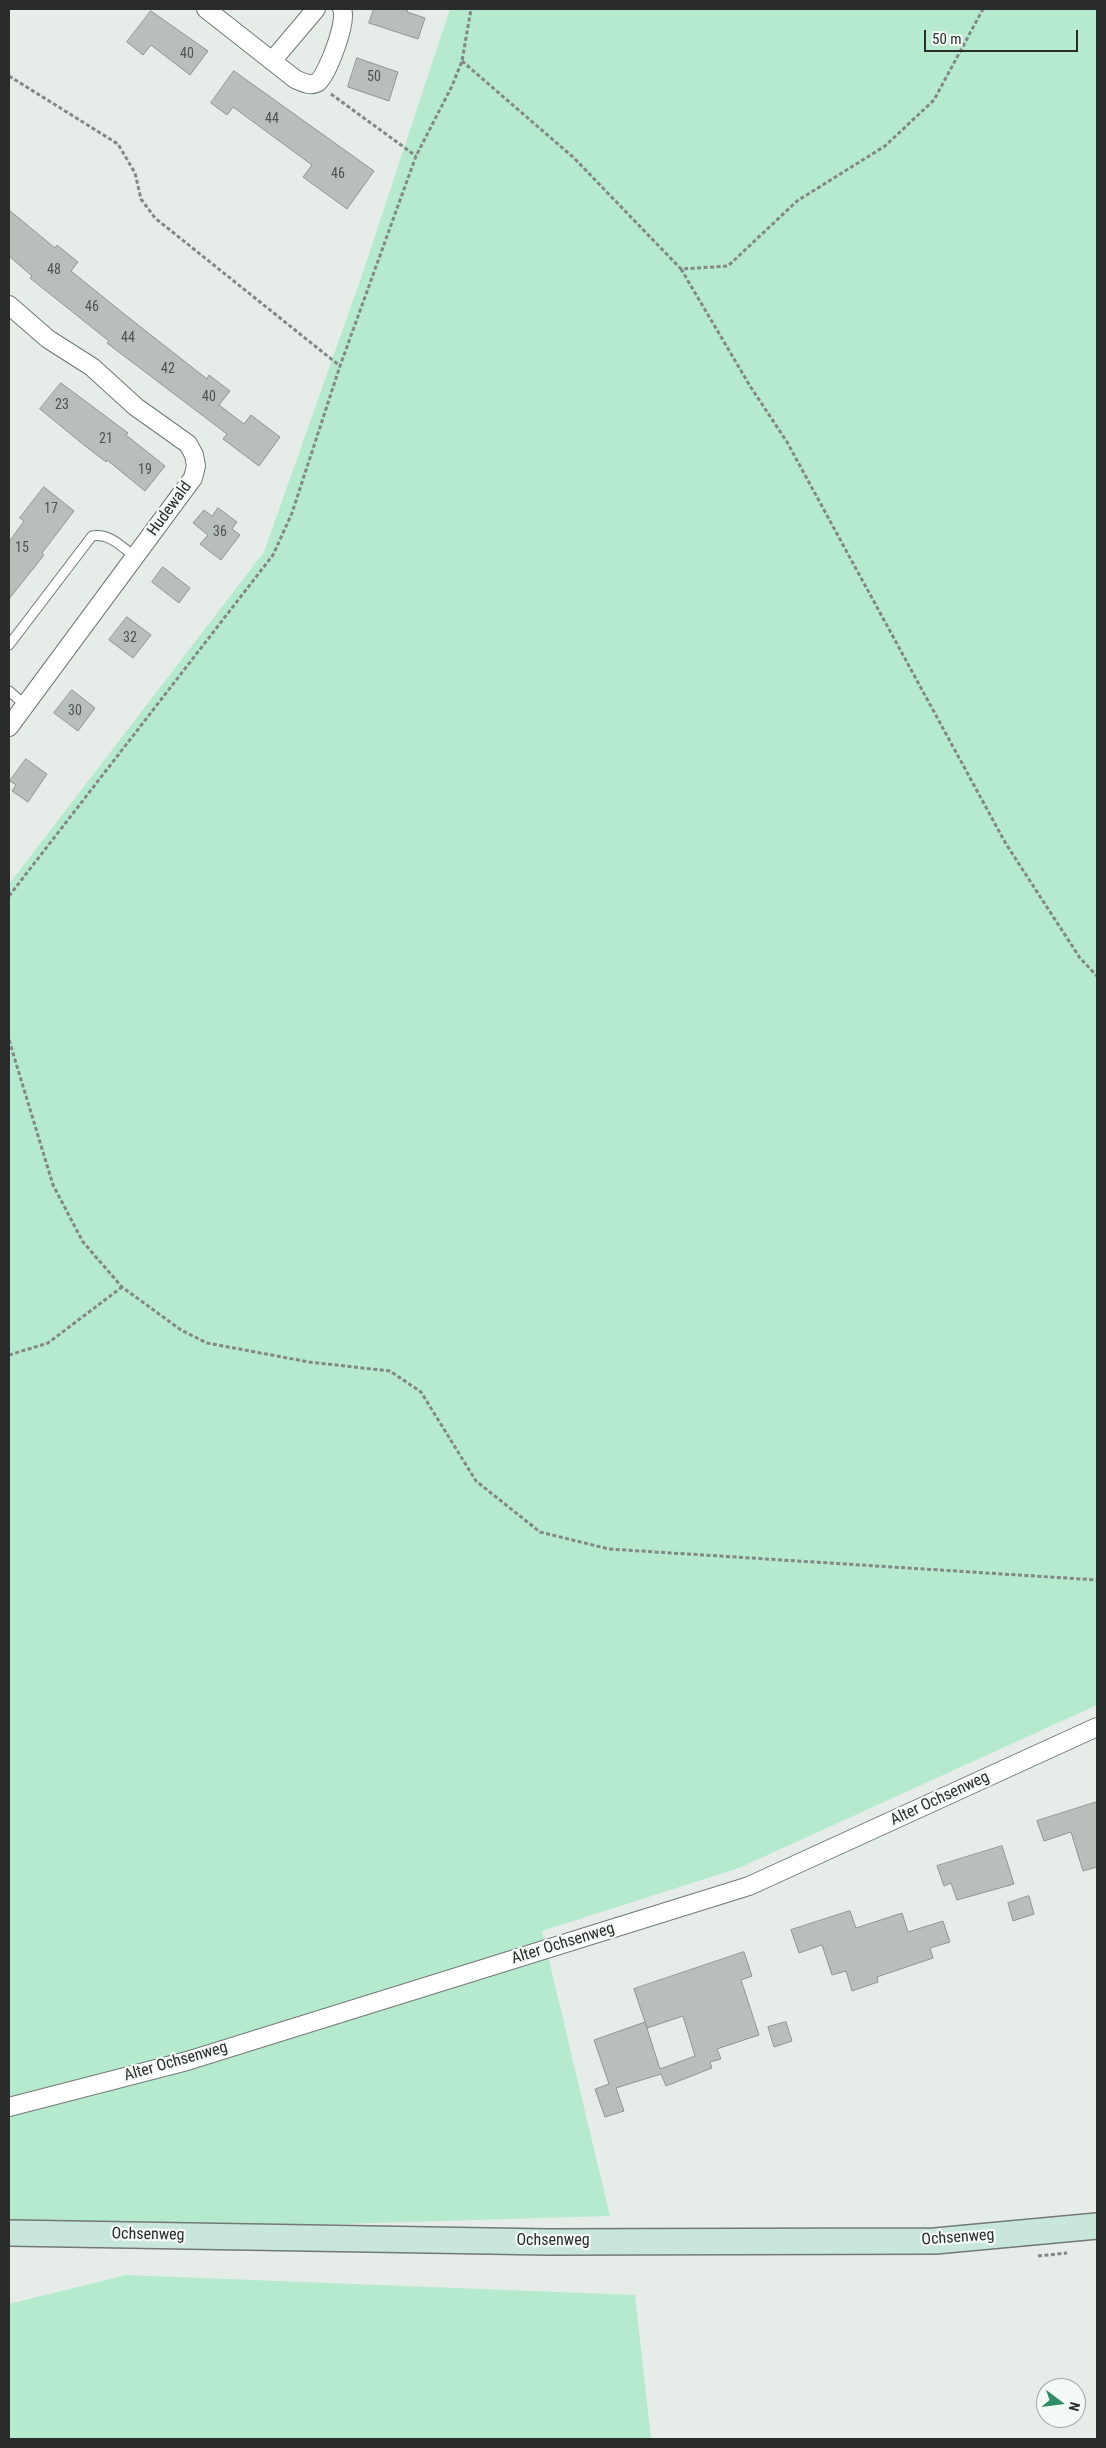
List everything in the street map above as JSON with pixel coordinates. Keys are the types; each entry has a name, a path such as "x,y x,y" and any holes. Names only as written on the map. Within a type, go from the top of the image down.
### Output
{"main road":[{"name":"Ochsenweg","path":"9,2233 549,2242 935,2241 1097,2226"}],"street":[{"path":"206,9 295,79 308,85 317,83 326,71 344,21 342,9"},
{"path":"272,61 316,9"},
{"name":"Hudewald","path":"9,305 48,339 92,367 136,407 188,444 194,455 196,466 193,478 9,727"},
{"name":"Alter Ochsenweg","path":"9,2107 187,2061 749,1886 1097,1727"}],"lane":[{"path":"9,645 92,536 101,535 111,538 135,557"},
{"path":"9,692 25,705"}],"path":[{"path":"9,896 273,556 292,513 340,366 416,156 452,86 462,61 471,9"},
{"path":"682,269 728,266 797,201 885,146 934,100 983,9"},
{"path":"462,61 574,158 682,269 750,386 787,442 1006,844 1080,958 1097,976"},
{"path":"9,76 118,144 135,173 141,199 155,218 340,366"},
{"path":"317,83 416,156"},
{"path":"9,1040 52,1186 83,1242 122,1287 181,1330 207,1343 309,1362 390,1371 421,1392 476,1482 540,1532 610,1550 1097,1580"},
{"path":"9,1355 48,1342 122,1287"}],"green space":[{"path":"450,9 1097,9 1097,1705 739,1868 542,1931 610,2216 308,2225 9,2222 9,884 264,552 362,275"},
{"path":"126,2275 635,2295 651,2439 9,2439 9,2304"}],"building":[{"path":"374,9 408,9 407,12 425,18 418,39 369,23"},
{"path":"151,11 208,51 190,75 151,45 143,55 127,42"},
{"path":"357,58 398,72 389,101 348,87"},
{"path":"234,71 374,171 347,209 303,177 312,165 233,107 227,115 211,103"},
{"path":"9,210 55,248 57,245 78,262 71,271 207,379 209,375 230,391 219,405 244,424 251,415 280,437 259,466 223,439 227,434 107,343 109,341 30,278 32,276 9,256"},
{"path":"61,383 128,433 126,435 165,466 145,491 40,409"},
{"path":"44,487 74,511 42,553 44,555 9,599 9,542 24,521 20,518"},
{"path":"218,508 237,522 232,529 240,535 221,560 200,544 208,535 193,523 204,510 212,516"},
{"path":"163,567 190,588 179,603 152,582"},
{"path":"127,617 151,635 133,658 109,640"},
{"path":"72,690 95,708 78,731 54,713"},
{"path":"26,759 47,774 28,802 12,791 16,785 10,781"},
{"path":"1097,1802 1097,1867 1083,1871 1071,1832 1044,1841 1037,1821"},
{"path":"1002,1846 1014,1884 957,1900 951,1883 944,1886 937,1866"},
{"path":"1029,1896 1034,1914 1013,1921 1008,1903"},
{"path":"850,1911 856,1928 902,1913 908,1932 943,1921 950,1942 930,1948 933,1958 877,1977 878,1982 852,1991 846,1971 832,1975 822,1945 799,1953 791,1930"},
{"path":"744,1952 752,1976 741,1980 759,2035 717,2049 721,2059 710,2062 712,2068 666,2086 661,2074 616,2088 624,2111 605,2117 595,2089 609,2084 594,2040 645,2022 634,1989","holes":["683,2016 695,2056 660,2069 645,2022 647,2028"]},
{"path":"786,2022 792,2041 774,2047 768,2027"}]}
